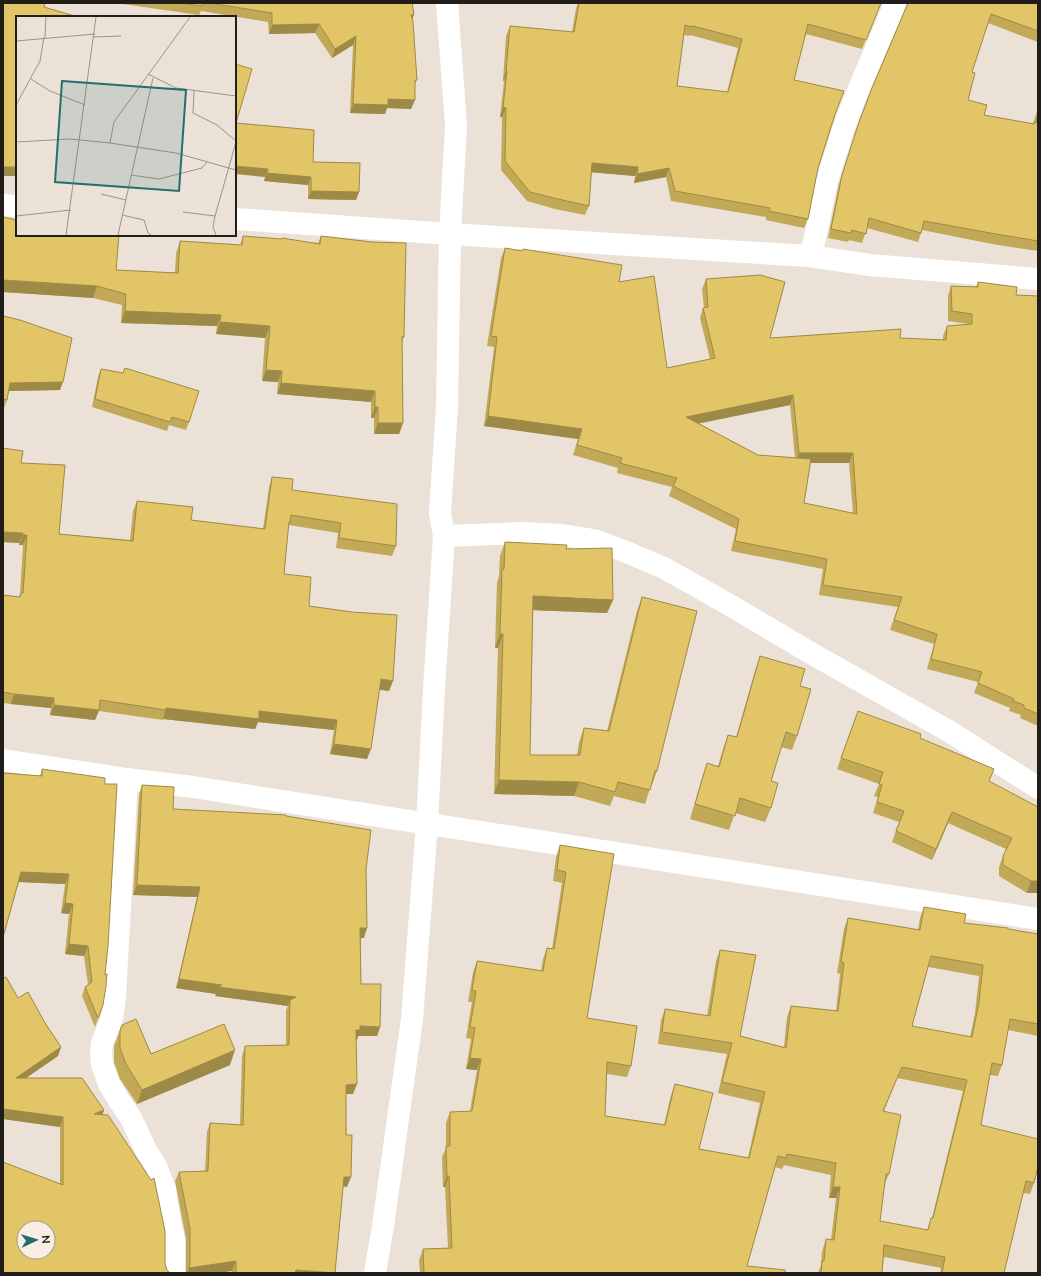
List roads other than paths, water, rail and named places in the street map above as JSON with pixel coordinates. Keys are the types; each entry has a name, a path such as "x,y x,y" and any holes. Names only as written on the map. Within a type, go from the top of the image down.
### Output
{"street":[{"path":"375,1273 412,1019 427,824 444,536 440,513 447,407 450,234 456,125 447,3"},
{"path":"809,256 814,242 828,180 844,127 895,3"},
{"path":"3,205 16,206"},
{"path":"236,219 809,256 870,265 1038,279"},
{"path":"444,536 523,533 562,535 594,540 664,568 952,733 1038,788"},
{"path":"3,760 127,779 193,787 1038,919"},
{"path":"127,779 115,997 112,1018 102,1043 102,1065 109,1084 131,1118 146,1150 156,1166 165,1189 174,1239 174,1273"}]}
